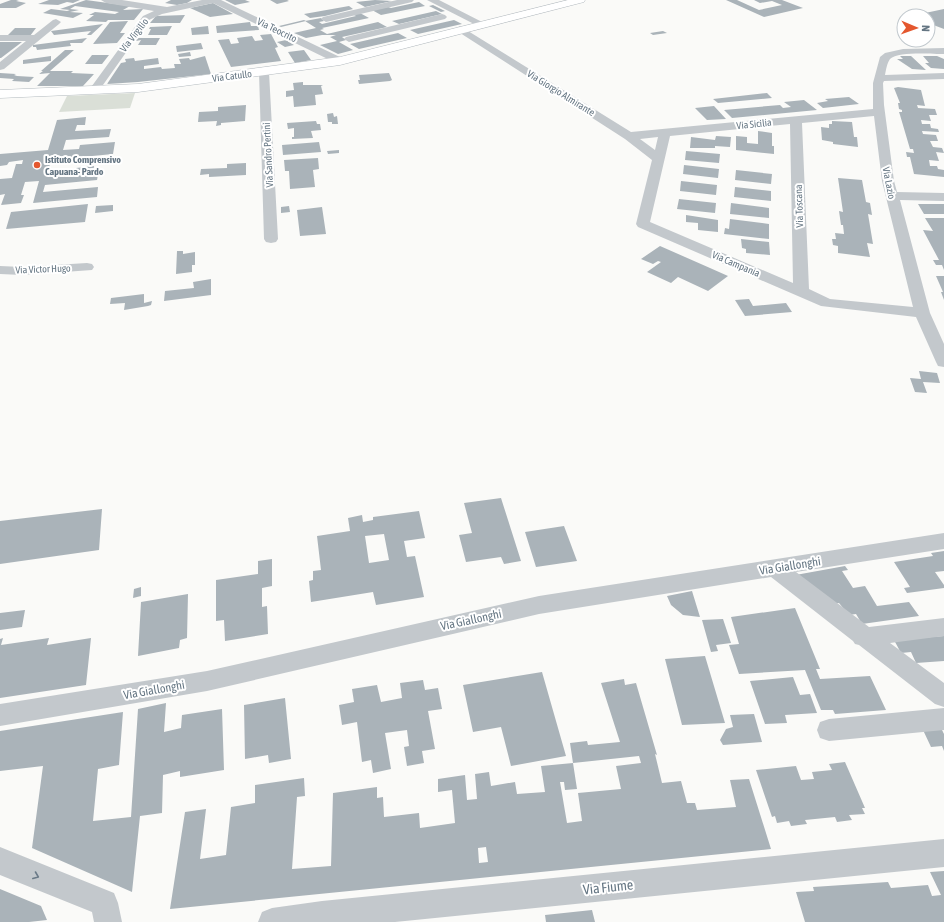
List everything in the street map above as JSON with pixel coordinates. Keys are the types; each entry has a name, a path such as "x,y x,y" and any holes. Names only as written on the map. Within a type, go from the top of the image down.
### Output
{"street":[{"path":"106,0 167,10"},
{"name":"Via Virgilio","path":"94,90 146,18 167,10 214,0"},
{"name":"Via Teocrito","path":"214,0 340,61"},
{"path":"326,19 409,0"},
{"path":"432,0 481,24"},
{"name":"Via Catullo","path":"0,94 138,88 340,61 460,29 580,0"},
{"path":"352,5 418,40"},
{"path":"349,39 442,17"},
{"path":"0,67 56,22"},
{"name":"Via Giorgio Almirante","path":"460,29 629,136 659,159"},
{"path":"0,38 36,38"},
{"name":"Via Lazio","path":"944,51 891,53 884,59 879,78 878,112 888,181 922,313 944,362"},
{"name":"Via Sandro Pertini","path":"264,72 271,239"},
{"path":"879,78 944,76"},
{"name":"Via Sicilia","path":"629,136 878,112"},
{"name":"Via Toscana","path":"796,120 801,292"},
{"name":"Via Campania","path":"665,133 643,224 827,303 922,313"},
{"path":"892,196 944,197"},
{"name":"Via Victor Hugo","path":"0,270 22,272 87,267"},
{"name":"Via Giallonghi","path":"0,715 207,681 539,605 944,541"},
{"path":"775,568 944,696"},
{"path":"863,636 944,627"},
{"path":"829,730 944,719"},
{"name":"Via Fiume","path":"272,922 321,919 944,853"},
{"path":"0,861 104,903 108,922"}],"shaded area":[{"path":"135,93 130,108 59,112 67,96"}],"building":[{"path":"11,0 19,0 16,1 26,3 16,8 0,8 0,4"},
{"path":"49,0 80,0 73,3 67,2 58,5 38,4"},
{"path":"86,0 130,6 123,10 143,9 134,20 108,20 106,22 86,21 94,15 89,15 95,12 115,14 119,12 75,6 70,9 79,10 70,12 83,13 73,18 43,13 51,9 67,11 70,10 60,9"},
{"path":"171,0 192,0 187,3 177,5 165,3"},
{"path":"225,0 245,0 250,2 235,5"},
{"path":"270,0 287,0 289,1 277,4"},
{"path":"375,0 392,1 365,7 356,2"},
{"path":"726,0 737,0 759,10 782,5 772,1 760,3 754,0 782,0 803,8 764,17"},
{"path":"419,2 425,6 381,15 372,10 388,7 391,8"},
{"path":"213,3 233,14 210,17 190,8"},
{"path":"433,5 445,11 441,12 429,6"},
{"path":"349,6 353,9 325,16 310,18 304,14"},
{"path":"944,9 944,29 936,26 936,11"},
{"path":"436,11 442,14 399,24 392,21"},
{"path":"360,13 369,18 322,28 324,29 320,30 327,34 378,22 387,27 342,37 346,40 339,42 353,50 338,54 320,45 337,41 330,37 336,35 322,35 306,38 294,33 316,28 305,21 321,18 324,21 319,22 322,24 356,16 352,14"},
{"path":"185,15 180,23 150,23 156,16"},
{"path":"304,20 306,21 281,27 279,26"},
{"path":"454,20 462,24 418,34 410,30"},
{"path":"128,21 120,33 125,33 117,43 93,44 110,22"},
{"path":"250,22 251,26 258,26 259,30 217,33 216,26"},
{"path":"103,24 91,35 87,35 91,31 54,35 51,31"},
{"path":"172,26 167,35 148,35 151,29 149,29 150,27"},
{"path":"208,26 209,34 192,35 191,28"},
{"path":"15,28 36,28 30,36 7,36"},
{"path":"663,31 667,33 653,35 650,33"},
{"path":"398,33 407,38 359,49 350,44"},
{"path":"271,34 278,47 275,48 281,61 231,67 218,40 229,39 231,44 239,43 237,38 252,36 255,41 263,40 260,35"},
{"path":"87,38 82,43 70,43 71,46 37,50 36,47 33,47 33,45"},
{"path":"137,38 160,38 156,45 138,45 141,40 136,41"},
{"path":"286,40 294,45 285,47 277,42"},
{"path":"0,42 22,42 0,58"},
{"path":"201,43 203,49 177,52 176,46"},
{"path":"65,50 74,50 50,71 73,71 71,73 94,74 83,86 37,86 50,73 39,74 43,71 41,71"},
{"path":"304,50 311,60 295,63 288,52"},
{"path":"190,52 191,56 179,57 178,54"},
{"path":"92,55 109,55 102,64 85,64"},
{"path":"51,56 51,61 23,64 23,60"},
{"path":"205,56 211,74 107,84 121,63 126,62 125,59 134,58 135,61 158,58 159,64 144,66 144,69 161,67 162,69 175,68 174,64 181,64 179,59 189,58 190,60"},
{"path":"900,56 911,56 926,70 912,69 897,59 903,59"},
{"path":"923,56 937,56 944,59 944,69 931,68 925,63 929,63"},
{"path":"0,73 34,77 29,82 12,81 14,79 0,78"},
{"path":"389,73 392,80 390,81 359,84 359,75"},
{"path":"303,82 303,85 323,85 321,86 323,94 315,95 316,105 294,107 293,96 286,97 286,91 294,90 293,83"},
{"path":"898,87 921,90 925,106 917,105 918,108 935,109 937,115 929,115 931,121 921,120 922,124 930,124 931,128 938,129 939,132 922,131 923,134 936,135 938,141 930,141 933,147 942,148 944,153 936,152 939,161 929,160 930,166 937,166 938,169 944,170 944,177 914,174 910,157 907,157 906,152 914,153 913,149 910,149 899,112 902,112 902,110 899,109 898,103 900,103 894,88"},
{"path":"767,93 772,98 718,103 713,99"},
{"path":"849,97 859,104 823,108 817,103 828,101 825,99"},
{"path":"804,100 817,110 732,118 724,110 780,105 783,108 791,107 784,102"},
{"path":"246,105 245,121 221,123 221,125 216,126 217,121 198,122 199,112 218,111 218,107"},
{"path":"714,106 726,119 707,120 695,108"},
{"path":"333,113 334,117 337,116 338,124 328,122 327,114"},
{"path":"86,117 85,125 77,125 75,131 111,129 109,137 66,140 63,150 79,149 80,145 115,142 113,154 51,160 48,172 76,170 76,168 94,166 93,174 98,174 97,180 45,185 43,192 98,187 97,197 33,203 39,181 25,182 21,195 24,195 21,203 1,205 5,194 0,195 0,179 12,178 16,164 22,164 23,160 9,162 7,165 0,166 0,154 48,150 57,120"},
{"path":"316,121 317,124 320,124 321,130 311,131 313,138 292,139 292,137 294,137 294,128 288,129 287,123"},
{"path":"832,121 852,122 854,137 857,137 858,147 833,144 833,142 822,140 821,127 829,128 829,124 832,124"},
{"path":"758,131 772,133 772,146 774,146 774,154 736,150 736,136 747,137 747,143 758,144"},
{"path":"716,136 731,137 730,147 715,146 715,148 690,148 691,137 715,140"},
{"path":"319,142 321,152 283,155 282,145"},
{"path":"339,150 339,153 328,154 327,151"},
{"path":"686,151 720,154 719,163 685,160"},
{"path":"318,158 319,169 313,170 315,187 290,189 289,171 285,171 284,160"},
{"path":"246,163 246,175 209,177 209,174 200,175 201,169 227,168 227,164"},
{"path":"684,165 719,169 718,178 683,174"},
{"path":"736,170 772,174 771,184 735,180"},
{"path":"838,178 862,180 866,202 870,203 872,215 868,214 873,244 867,243 870,257 838,253 838,246 833,245 832,239 836,239 835,233 844,234 839,211 843,212"},
{"path":"681,181 717,185 716,195 680,191"},
{"path":"735,187 771,191 771,201 734,197"},
{"path":"679,199 716,203 715,213 677,209"},
{"path":"731,203 769,208 769,218 730,214"},
{"path":"88,204 85,222 6,229 11,212"},
{"path":"918,204 944,204 944,214 924,214"},
{"path":"113,205 113,211 95,213 96,206"},
{"path":"289,206 290,212 281,213 281,207"},
{"path":"322,207 326,234 300,236 297,210"},
{"path":"686,215 718,220 718,232 698,230 698,223 686,222"},
{"path":"925,218 944,218 944,270 942,265 936,265 933,260 939,260 923,230 933,231"},
{"path":"730,219 769,224 769,239 724,234 725,228 729,229"},
{"path":"741,239 769,242 770,255 746,253 746,249 742,248"},
{"path":"660,246 728,276 708,291 678,277 671,283 647,272 661,262 658,261 653,264 641,259"},
{"path":"177,251 183,251 183,254 195,252 195,265 192,265 192,272 176,274"},
{"path":"936,276 944,276 944,300 941,292 943,292"},
{"path":"211,279 211,295 164,301 165,291 194,288 193,282"},
{"path":"144,294 144,303 152,301 151,305 124,310 125,303 110,304 111,298"},
{"path":"749,299 753,306 786,303 792,312 745,316 735,300"},
{"path":"919,371 937,373 940,383 923,382 927,393 915,392 910,378 921,379"},
{"path":"501,498 521,561 504,564 501,557 466,562 459,535 472,533 464,503"},
{"path":"102,509 99,550 0,564 0,521"},
{"path":"419,511 425,538 404,541 407,557 415,556 424,597 376,605 373,592 311,602 309,581 313,580 313,571 321,570 317,536 350,531 348,518 362,515 363,522 373,520 373,517","holes":["384,534 389,560 369,563 365,536"]},
{"path":"564,526 577,561 536,567 525,532"},
{"path":"944,551 944,571 935,572 944,585 944,588 907,593 904,588 910,587 894,562 933,556 931,553"},
{"path":"272,559 272,586 262,588 262,607 267,606 268,634 225,641 224,620 216,621 216,580 258,574 258,561"},
{"path":"845,566 848,570 842,571 853,588 865,586 877,606 909,602 919,616 862,624 856,614 849,615 839,603 831,604 790,576"},
{"path":"141,587 141,596 133,598 134,589"},
{"path":"692,591 700,617 683,615 671,605 667,596"},
{"path":"188,594 187,638 180,640 179,648 138,656 141,602"},
{"path":"795,608 820,669 816,669 820,679 870,676 886,710 835,714 833,710 821,710 805,670 739,674 729,645 739,644 731,617"},
{"path":"25,610 22,627 0,630 0,613"},
{"path":"723,619 731,643 716,645 718,651 711,652 702,620"},
{"path":"944,636 944,661 916,663 911,652 901,653 894,640"},
{"path":"3,638 1,645 49,638 47,645 91,638 86,685 0,698 0,639"},
{"path":"705,656 725,723 682,725 665,659"},
{"path":"542,672 566,756 511,766 501,727 473,732 463,685"},
{"path":"793,677 800,695 810,694 817,713 785,715 787,723 765,724 750,681"},
{"path":"624,679 625,685 636,683 657,755 655,754 662,783 681,781 687,803 695,803 697,810 736,807 730,780 749,779 771,849 170,909 185,812 206,809 200,859 226,855 231,807 255,803 255,785 304,778 305,796 297,797 292,869 331,866 333,793 377,787 377,798 383,797 384,817 419,813 420,828 455,823 452,790 438,792 438,779 465,775 467,800 477,799 475,774 489,772 491,786 515,782 517,794 545,792 541,766 573,763 570,743 587,741 588,745 620,742 601,683","holes":["639,756 641,763 616,766 621,789 578,793 582,821 567,823 560,782 564,782 565,790 577,789 573,763","486,847 488,862 479,863 478,848"]},
{"path":"423,680 425,690 438,688 442,709 428,711 435,749 422,751 424,763 407,766 404,747 409,746 407,730 385,733 391,769 373,773 371,760 362,762 357,722 342,725 339,705 354,702 352,689 377,685 381,702 402,698 400,683"},
{"path":"285,698 291,759 269,763 268,755 245,759 244,705"},
{"path":"166,703 164,732 181,728 182,715 222,709 224,770 180,777 180,771 163,775 162,813 140,816 132,892 32,848 43,766 0,771 0,731 123,712 119,765 98,769 93,821 131,817 138,709"},
{"path":"754,714 762,742 723,745 720,740 726,729 733,727 730,715"},
{"path":"941,728 944,734 944,751 942,746 931,747 923,730"},
{"path":"845,762 865,808 862,808 865,814 849,815 852,820 837,822 835,817 805,820 807,824 791,826 789,821 777,823 775,816 772,817 756,770 796,766 801,780 814,779 812,772 832,770 829,764"},
{"path":"944,871 944,922 805,922 796,892 814,891 813,887 888,882 891,888 928,885 932,896 941,895 930,872"},
{"path":"0,889 41,906 47,920 29,922 0,922"},
{"path":"592,910 595,922 546,922 545,915"}],"place":[{"name":"Istituto Comprensivo Capuana- Pardo","path":"37,165"}]}
